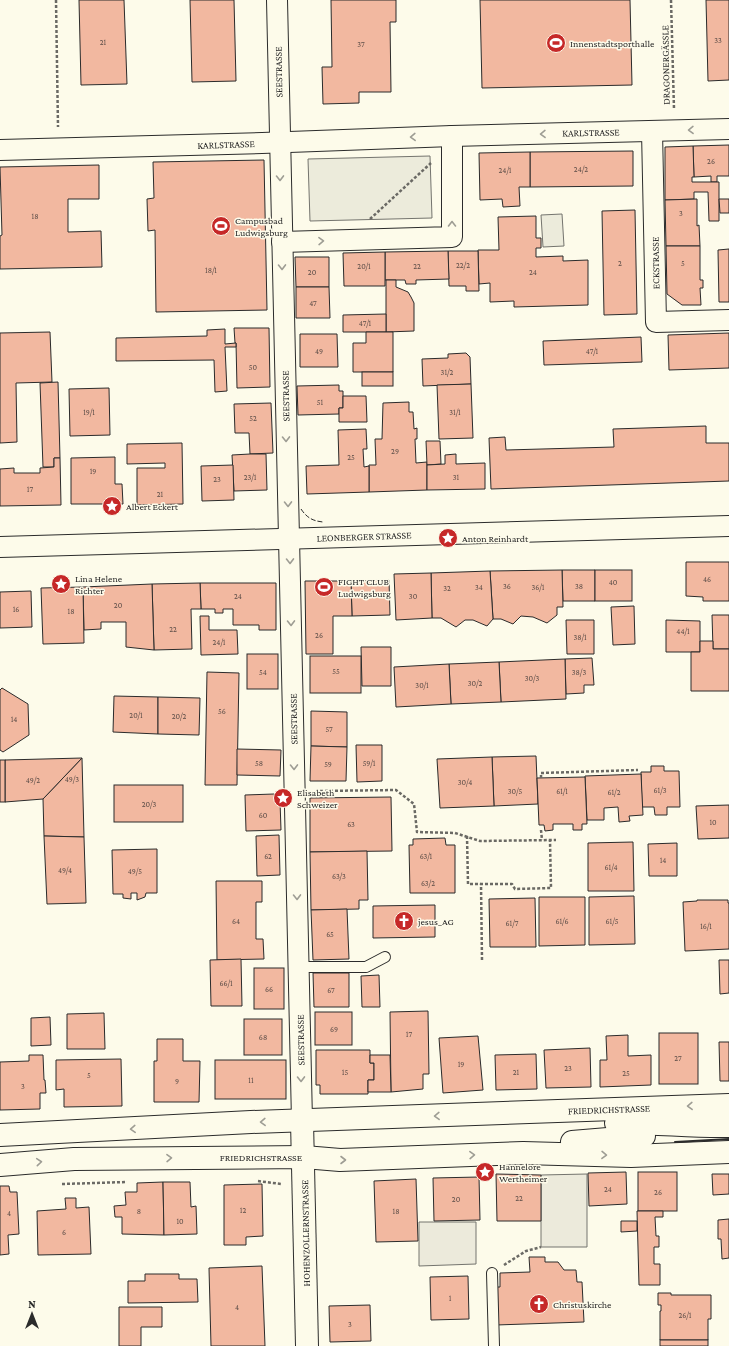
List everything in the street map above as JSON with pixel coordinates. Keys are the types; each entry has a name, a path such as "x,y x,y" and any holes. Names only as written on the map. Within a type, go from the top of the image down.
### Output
{"main road":[{"name":"FRIEDRICHSTRASSE","path":"0,1136 302,1120 729,1105"},
{"name":"FRIEDRICHSTRASSE","path":"490,1114 531,1122 575,1124 635,1123 701,1127 729,1126"},
{"name":"HOHENZOLLERNSTRASSE","path":"302,1120 307,1346"},
{"name":"FRIEDRICHSTRASSE","path":"523,1153 553,1143 636,1137 701,1127"},
{"name":"FRIEDRICHSTRASSE","path":"0,1165 74,1159 304,1157 340,1160 523,1153 631,1156 729,1152"}],"street":[{"name":"SEESTRASSE","path":"276,0 302,1120"},
{"name":"KARLSTRASSE","path":"0,150 729,129"},
{"name":"ECKSTRASSE","path":"652,131 656,322 729,320"},
{"path":"282,242 452,237 452,136"},
{"name":"LEONBERGER STRASSE","path":"0,546 729,526"}],"lane":[{"path":"298,967 366,967 384,957"},
{"path":"492,1273 494,1346"}],"path":[{"path":"56,0 58,148"},
{"name":"DRAGONERGÄSSLE","path":"671,0 674,130"},
{"path":"346,240 434,160 452,136"},
{"path":"541,778 541,773 638,770"},
{"path":"295,791 396,790 414,804 417,832 455,833 480,841 556,840"},
{"path":"541,830 542,840"},
{"path":"467,836 468,884 512,884 516,889 551,888 550,840"},
{"path":"481,884 482,960"},
{"path":"251,1180 304,1187"},
{"path":"59,1184 133,1182"},
{"path":"492,1273 526,1251 541,1247"}],"shaded area":[{"path":"430,156 432,218 310,221 308,159"},
{"path":"562,214 564,246 543,247 541,215"},
{"path":"587,1174 587,1247 541,1247 541,1175"},
{"path":"419,1222 476,1222 476,1264 419,1266"}],"building":[{"path":"79,0 124,0 127,84 81,85"},
{"path":"190,0 234,0 236,81 192,82"},
{"path":"331,0 396,0 396,22 390,22 391,92 359,92 359,103 323,104 322,67 332,67"},
{"name":"Innenstadtsporthalle","path":"480,0 630,0 632,85 482,88"},
{"path":"706,0 729,0 729,80 708,81"},
{"path":"729,145 729,176 717,176 717,182 711,182 711,176 694,177 693,146"},
{"path":"693,146 694,177 692,177 692,182 719,182 719,221 709,221 708,192 694,192 694,199 665,200 665,147"},
{"path":"633,151 633,186 530,187 530,152"},
{"path":"530,152 530,187 519,187 520,206 503,207 502,199 480,200 479,153"},
{"path":"264,160 267,310 156,312 155,230 148,231 147,199 154,198 153,162"},
{"path":"99,165 99,199 68,199 68,232 101,231 102,267 0,269 0,236 2,235 0,167"},
{"path":"697,199 697,226 699,225 700,246 666,246 665,200"},
{"path":"719,199 729,199 729,213 720,213"},
{"path":"635,210 637,314 604,315 602,211"},
{"path":"536,216 536,238 541,238 541,248 536,248 536,257 563,256 563,261 588,260 588,305 514,307 514,301 490,302 490,283 479,284 478,250 499,250 498,217"},
{"path":"666,246 700,246 700,280 703,280 703,288 700,288 701,305 682,305 667,294"},
{"path":"729,249 729,302 719,302 718,250"},
{"path":"448,251 478,251 479,291 466,291 466,286 449,286"},
{"path":"448,251 449,279 416,280 416,284 406,284 405,280 385,280 385,252"},
{"path":"385,252 385,286 344,286 343,253"},
{"path":"295,257 329,257 329,287 296,287"},
{"path":"386,280 396,280 396,287 408,292 411,297 414,303 414,331 386,332"},
{"path":"296,287 329,287 330,318 296,318"},
{"path":"386,314 386,332 343,332 343,315"},
{"path":"234,328 269,328 270,387 237,388 236,343"},
{"path":"225,329 225,344 236,343 236,347 225,347 227,391 215,392 214,360 116,361 116,338 207,336 207,330"},
{"path":"50,332 52,382 16,383 17,442 0,443 0,333"},
{"path":"366,332 393,332 393,372 353,372 353,343 366,343"},
{"path":"729,333 729,368 669,370 668,335"},
{"path":"300,334 337,334 338,367 300,367"},
{"path":"641,337 642,362 544,365 543,341"},
{"path":"466,353 470,357 471,384 423,386 422,359 448,358 448,354"},
{"path":"362,372 393,372 393,386 362,386"},
{"path":"58,382 60,458 54,458 54,467 43,467 40,383"},
{"path":"471,384 473,438 439,439 437,385"},
{"path":"339,385 339,391 343,391 343,408 339,408 339,414 298,415 297,386"},
{"path":"109,388 110,435 70,436 69,389"},
{"path":"343,396 366,396 367,422 339,422 339,408 343,408"},
{"path":"409,402 409,412 413,412 414,429 417,428 417,439 415,439 416,463 427,462 427,490 369,492 369,465 376,465 375,439 382,439 383,403"},
{"path":"271,403 273,453 250,454 249,433 235,433 234,404"},
{"path":"706,426 706,443 729,443 729,481 491,489 489,438 505,437 506,450 614,447 613,429"},
{"path":"366,429 367,449 363,449 364,467 369,466 369,492 307,494 306,466 339,465 338,430"},
{"path":"426,441 440,441 441,464 427,465"},
{"path":"182,443 183,504 137,505 137,468 165,468 165,463 127,464 127,444"},
{"path":"266,454 267,490 234,491 232,455"},
{"path":"456,454 456,464 485,463 485,489 427,490 427,465 445,464 445,455"},
{"path":"115,457 115,484 122,484 123,504 71,504 71,458"},
{"path":"54,458 60,458 61,505 0,506 0,469 14,468 14,473 40,473 40,468 54,467"},
{"path":"233,465 234,500 202,501 201,466"},
{"path":"686,562 729,562 729,601 703,601 703,597 686,596"},
{"path":"562,570 595,570 595,601 563,601"},
{"path":"562,570 563,607 557,607 557,615 547,623 533,617 521,616 513,624 501,619 493,619 490,571"},
{"path":"595,570 632,570 632,601 595,601"},
{"path":"490,571 493,619 487,626 473,620 465,620 456,627 441,618 432,618 431,573"},
{"path":"431,573 432,618 396,620 394,574"},
{"path":"389,580 390,615 352,616 351,581"},
{"path":"305,581 351,581 352,616 333,616 333,654 306,654"},
{"path":"200,583 276,583 276,630 259,630 259,625 233,625 233,609 223,609 223,613 215,613 215,609 201,609"},
{"path":"200,583 201,609 191,609 192,649 154,650 152,584"},
{"path":"152,584 154,650 126,647 126,622 101,622 101,629 84,630 83,587"},
{"path":"83,587 84,643 43,644 41,588"},
{"path":"31,591 32,627 0,628 0,592"},
{"path":"634,606 635,644 613,645 611,607"},
{"path":"712,615 729,615 729,649 713,649"},
{"path":"200,616 209,616 209,630 237,630 238,654 201,655"},
{"path":"566,620 594,620 594,654 567,654"},
{"path":"666,620 700,621 700,652 666,652"},
{"path":"700,641 713,641 713,649 729,649 729,691 691,691 691,652 700,652"},
{"path":"361,647 391,647 391,686 362,686"},
{"path":"247,654 278,654 278,689 247,689"},
{"path":"310,656 361,656 361,693 310,693"},
{"path":"592,658 594,685 584,685 584,693 566,694 565,659"},
{"path":"565,659 566,699 501,702 499,662"},
{"path":"499,662 501,702 451,704 449,664"},
{"path":"449,664 451,704 396,707 394,667"},
{"path":"207,672 239,673 237,785 205,785"},
{"path":"2,688 28,704 29,735 3,752 0,750 0,690"},
{"path":"114,696 158,697 158,734 113,732"},
{"path":"158,697 200,698 199,735 158,734"},
{"path":"311,711 347,712 347,747 311,746"},
{"path":"356,745 382,745 382,781 357,782"},
{"path":"311,746 347,747 346,781 310,781"},
{"path":"237,749 281,750 280,776 237,775"},
{"path":"536,756 538,804 494,806 492,757"},
{"path":"492,757 494,806 440,808 437,759"},
{"path":"82,758 84,837 44,836 43,799"},
{"path":"82,758 43,799 5,802 5,760"},
{"path":"0,760 5,760 5,802 0,802"},
{"path":"651,766 664,766 664,771 679,771 680,807 667,807 667,815 655,815 654,807 642,807 641,772 651,772"},
{"path":"641,774 643,815 629,816 630,821 619,822 618,807 604,808 604,820 587,820 585,776"},
{"path":"585,777 587,824 582,824 582,830 573,830 573,824 553,824 553,830 545,831 544,825 539,825 537,778"},
{"path":"114,785 183,785 183,822 114,822"},
{"path":"274,794 275,801 280,801 281,830 246,831 245,795"},
{"path":"391,797 392,851 310,852 310,798"},
{"path":"729,805 729,838 698,839 696,806"},
{"path":"279,835 280,875 257,876 256,836"},
{"path":"44,836 84,837 86,903 47,904"},
{"path":"445,838 446,845 455,845 455,893 410,893 409,845 413,845 413,839"},
{"path":"633,842 634,891 588,891 588,843"},
{"path":"677,843 677,876 649,876 648,844"},
{"path":"157,849 157,893 146,893 145,897 137,900 137,893 131,893 131,899 123,898 123,894 113,894 112,850"},
{"path":"367,851 368,900 359,900 359,909 311,910 310,852"},
{"path":"216,881 262,881 262,902 256,902 256,939 263,939 264,959 217,960"},
{"path":"634,896 635,944 589,945 589,897"},
{"path":"539,897 585,897 585,945 539,946"},
{"path":"535,898 536,947 490,947 489,899"},
{"path":"697,900 728,900 729,949 685,951 683,902"},
{"name":"jesus_AG","path":"435,905 435,937 373,938 373,906"},
{"path":"347,909 349,959 313,960 311,910"},
{"path":"241,959 242,1006 211,1006 210,960"},
{"path":"719,960 729,960 729,993 720,994"},
{"path":"254,968 284,968 284,1009 254,1009"},
{"path":"313,973 349,973 349,1007 314,1007"},
{"path":"379,975 380,1007 362,1007 361,976"},
{"path":"428,1011 429,1074 423,1074 423,1089 391,1092 390,1012"},
{"path":"315,1012 352,1012 352,1045 315,1045"},
{"path":"104,1013 105,1049 67,1049 67,1014"},
{"path":"50,1017 51,1045 31,1046 31,1018"},
{"path":"244,1019 282,1019 282,1055 244,1055"},
{"path":"659,1033 698,1033 698,1084 659,1084"},
{"path":"628,1035 628,1056 651,1055 651,1085 600,1087 600,1060 607,1060 606,1036"},
{"path":"478,1036 483,1090 443,1093 439,1038"},
{"path":"157,1039 183,1039 183,1061 200,1061 199,1102 154,1102 154,1061 157,1061"},
{"path":"719,1042 729,1042 729,1081 720,1081"},
{"path":"590,1048 591,1087 546,1088 544,1050"},
{"path":"316,1050 370,1050 370,1063 374,1063 374,1080 368,1080 368,1094 320,1094 320,1085 316,1085"},
{"path":"536,1054 537,1089 496,1090 495,1055"},
{"path":"29,1055 43,1055 46,1093 40,1093 40,1109 0,1110 0,1062 29,1061"},
{"path":"370,1055 390,1055 391,1092 368,1092 368,1080 374,1080 374,1063 370,1063"},
{"path":"121,1059 122,1106 64,1107 64,1089 56,1090 56,1060"},
{"path":"215,1060 286,1060 286,1099 215,1099"},
{"path":"626,1172 627,1204 589,1206 588,1173"},
{"path":"638,1172 677,1172 677,1211 638,1211"},
{"path":"496,1174 541,1175 541,1221 497,1221"},
{"path":"712,1174 729,1174 729,1194 713,1195"},
{"path":"479,1177 480,1220 434,1221 433,1178"},
{"path":"416,1179 418,1241 376,1242 374,1181"},
{"path":"163,1182 164,1235 122,1234 122,1217 115,1217 114,1206 126,1205 125,1192 137,1192 137,1183"},
{"path":"163,1182 190,1182 191,1207 196,1206 197,1234 164,1235"},
{"path":"262,1184 263,1236 246,1237 246,1245 224,1245 224,1185"},
{"path":"0,1186 9,1186 10,1192 17,1192 19,1234 8,1235 9,1254 0,1255"},
{"path":"65,1198 76,1198 76,1208 89,1207 91,1254 38,1255 37,1211 66,1209"},
{"path":"637,1211 663,1211 663,1217 655,1217 656,1236 659,1236 659,1247 654,1247 654,1264 660,1264 660,1285 639,1285"},
{"path":"729,1219 729,1258 722,1259 721,1239 718,1239 718,1220"},
{"path":"621,1221 637,1221 637,1231 621,1232"},
{"name":"Christuskirche","path":"529,1257 545,1257 545,1262 558,1262 564,1270 576,1270 577,1282 582,1282 584,1322 496,1325 494,1287 500,1287 500,1273 530,1272"},
{"path":"262,1266 265,1346 211,1346 209,1268"},
{"path":"145,1274 179,1274 179,1279 197,1279 198,1302 128,1303 128,1281 145,1281"},
{"path":"468,1276 469,1319 431,1320 430,1277"},
{"path":"658,1293 671,1293 671,1295 711,1295 711,1319 708,1319 708,1340 660,1340 661,1305 658,1305"},
{"path":"370,1305 371,1341 330,1342 329,1306"},
{"path":"119,1307 162,1307 162,1327 141,1327 141,1346 119,1346"},
{"path":"660,1340 708,1340 708,1346 660,1346"}],"fence":[{"path":"301,509 310,518 323,522"}],"wall":[{"path":"675,1142 729,1139"}],"place":[{"name":"Innenstadtsporthalle","path":"556,43"},
{"name":"Campusbad Ludwigsburg","path":"221,226"},
{"name":"Albert Eckert","path":"112,506"},
{"name":"Anton Reinhardt","path":"448,538"},
{"name":"Lina Helene Richter","path":"61,584"},
{"name":"FIGHT CLUB Ludwigsburg","path":"324,587"},
{"name":"Elisabeth Schweizer","path":"283,798"},
{"name":"jesus_AG","path":"404,921"},
{"name":"Hannelore Wertheimer","path":"485,1172"},
{"name":"Christuskirche","path":"539,1304"}]}
